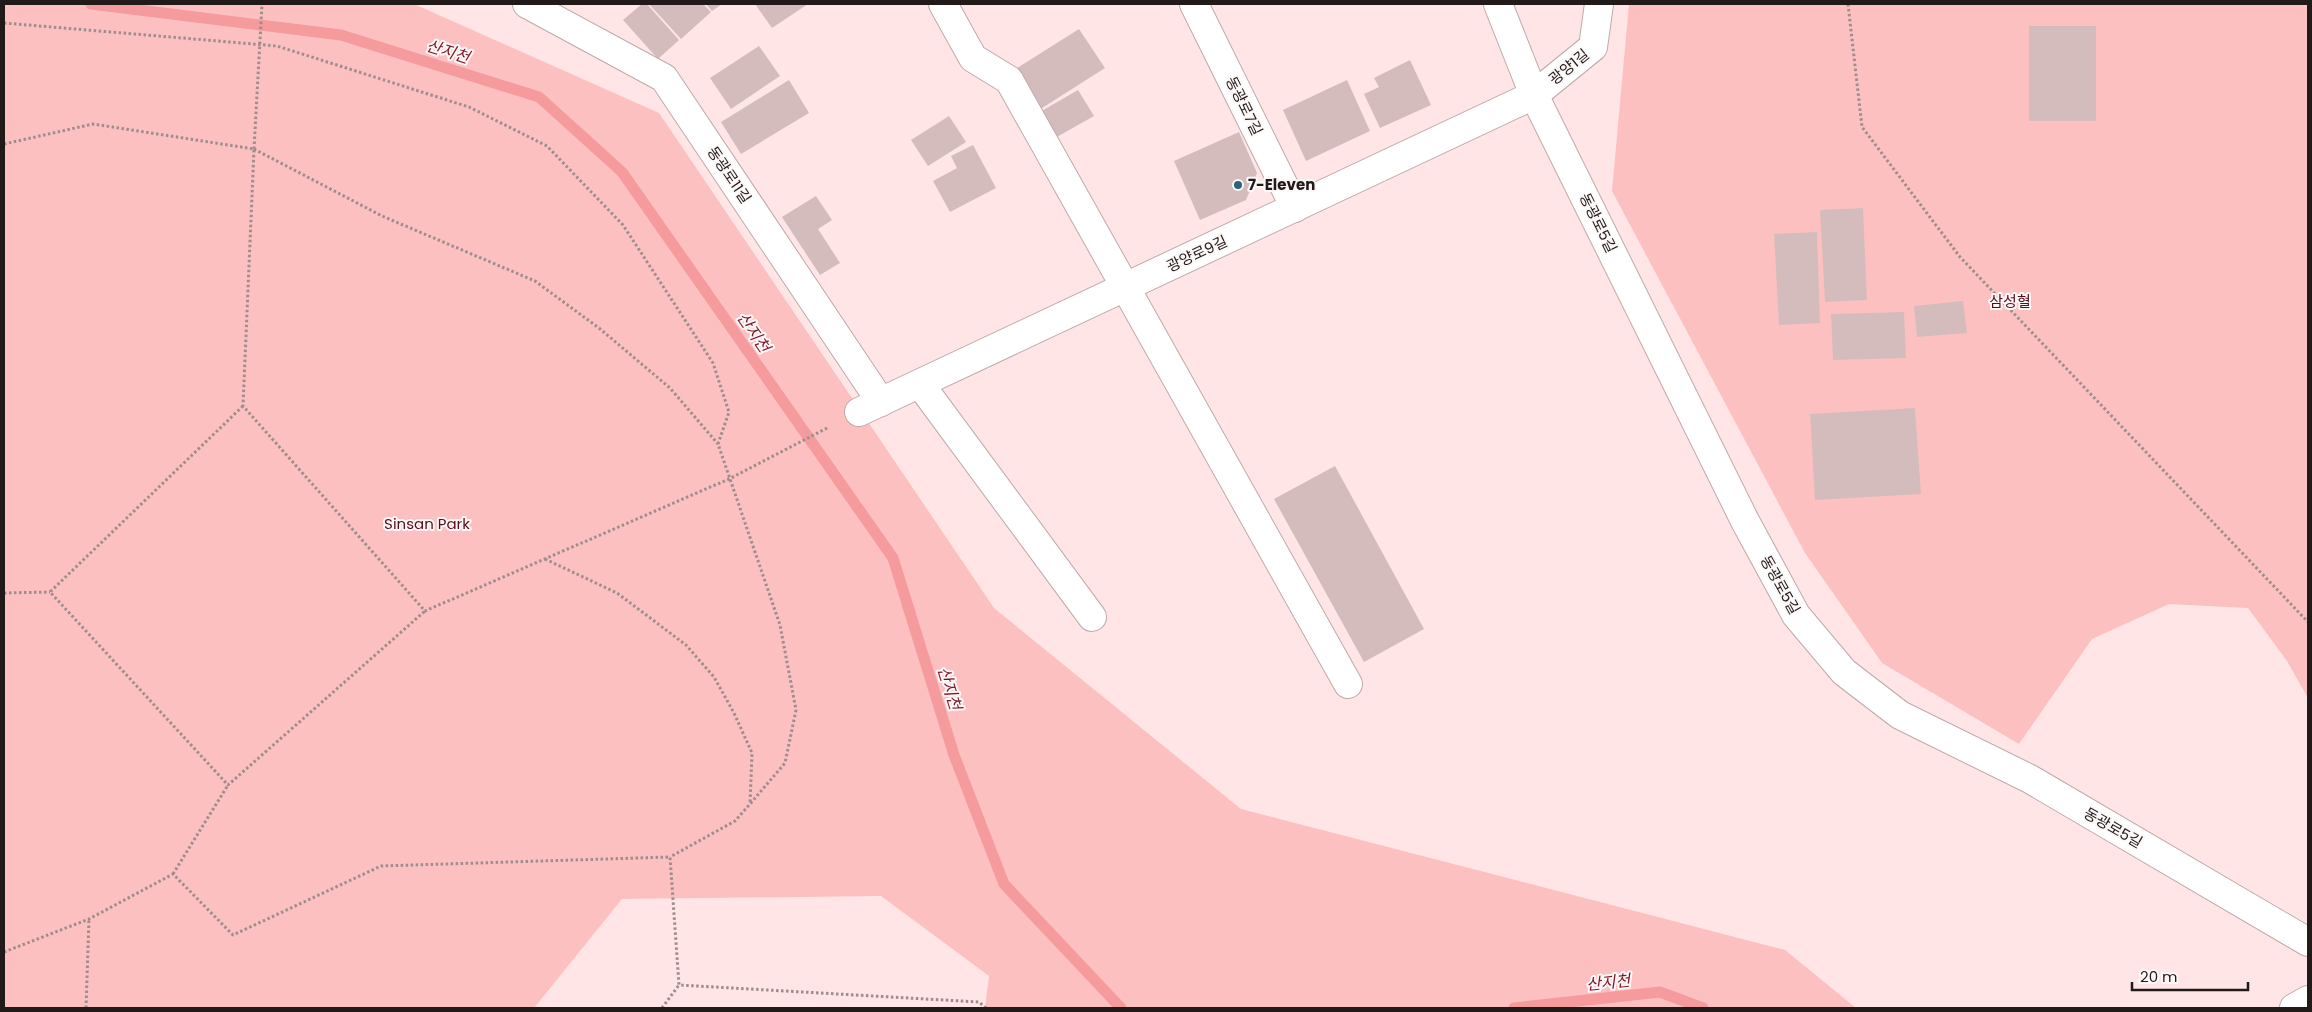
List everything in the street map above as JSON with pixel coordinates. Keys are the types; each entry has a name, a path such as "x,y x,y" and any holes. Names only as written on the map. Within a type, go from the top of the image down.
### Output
{"street":[{"name":"동광로11길","path":"527,4 664,78 870,407"},
{"path":"943,4 973,58 1009,80 1348,684"},
{"name":"동광로7길","path":"1194,4 1295,208"},
{"name":"동광로5길","path":"1498,4 1534,95 1745,521 1796,615 1844,672 1900,715 2030,779 2308,942"},
{"name":"광양1길","path":"1534,95 1593,47 1599,4"},
{"name":"광양로9길","path":"870,407 1534,95"},
{"path":"920,384 1092,617"},
{"path":"2294,1008 2308,1000"}],"path":[{"path":"4,593 50,592 243,406 262,4"},
{"path":"1848,4 1862,127 1960,257 2308,622"},
{"path":"4,23 277,46 469,107 547,146 623,225 713,363 729,412 718,444"},
{"path":"4,144 93,124 254,150 382,216 535,281 599,328 670,388 718,444 780,625 796,710 785,763 735,821 670,857 381,866 233,935 173,874"},
{"path":"243,406 425,611"},
{"path":"4,952 89,919 173,874 228,785 425,611 729,479 870,407"},
{"path":"545,558 617,593 686,645 714,677 734,713 752,753 750,804"},
{"path":"50,592 228,785"},
{"path":"662,1008 679,985 670,857"},
{"path":"86,1008 89,919"},
{"path":"679,985 979,1002 986,1008"}],"green space":[{"name":"Sinsan Park","path":"4,4 414,4 659,113 994,608 1241,809 1785,950 1856,1008 985,1008 989,976 881,896 622,899 534,1008 4,1008"},
{"name":"삼성혈","path":"1629,4 2308,4 2308,698 2287,661 2248,608 2169,604 2092,639 2019,744 1882,663 1805,553 1612,191"}],"building":[{"path":"642,4 647,4 679,40 658,59 623,20"},
{"path":"649,4 703,4 711,12 681,39"},
{"path":"706,4 722,4 712,11"},
{"path":"755,4 808,4 772,28"},
{"path":"2029,26 2096,26 2096,121 2029,121"},
{"path":"1079,29 1105,68 1039,110 1014,70"},
{"path":"759,46 780,76 731,109 710,78"},
{"path":"1410,60 1431,105 1380,128 1364,94 1379,87 1374,78"},
{"path":"789,80 809,113 741,154 721,122"},
{"path":"1347,80 1370,131 1306,161 1283,110"},
{"path":"1078,90 1094,116 1055,138 1040,112"},
{"path":"949,116 966,142 928,166 911,140"},
{"path":"1239,132 1257,173 1246,200 1200,220 1174,161"},
{"path":"973,145 996,188 950,212 933,181 957,168 951,156"},
{"path":"816,196 832,220 818,229 840,263 820,275 782,217"},
{"path":"1863,208 1867,300 1825,302 1820,210"},
{"path":"1817,232 1820,323 1779,325 1774,234"},
{"path":"1963,301 1967,333 1917,337 1914,306"},
{"path":"1904,312 1906,358 1833,360 1831,314"},
{"path":"1915,408 1921,494 1815,500 1810,414"},
{"path":"1335,466 1424,629 1364,662 1274,499"}],"waterway":[{"name":"산지천","path":"91,4 341,35 539,97 622,172 893,558 954,755 1004,884 1121,1008"},
{"name":"산지천","path":"1514,1008 1660,992 1703,1008"}],"place":[{"name":"7-Eleven","path":"1238,185"}]}
